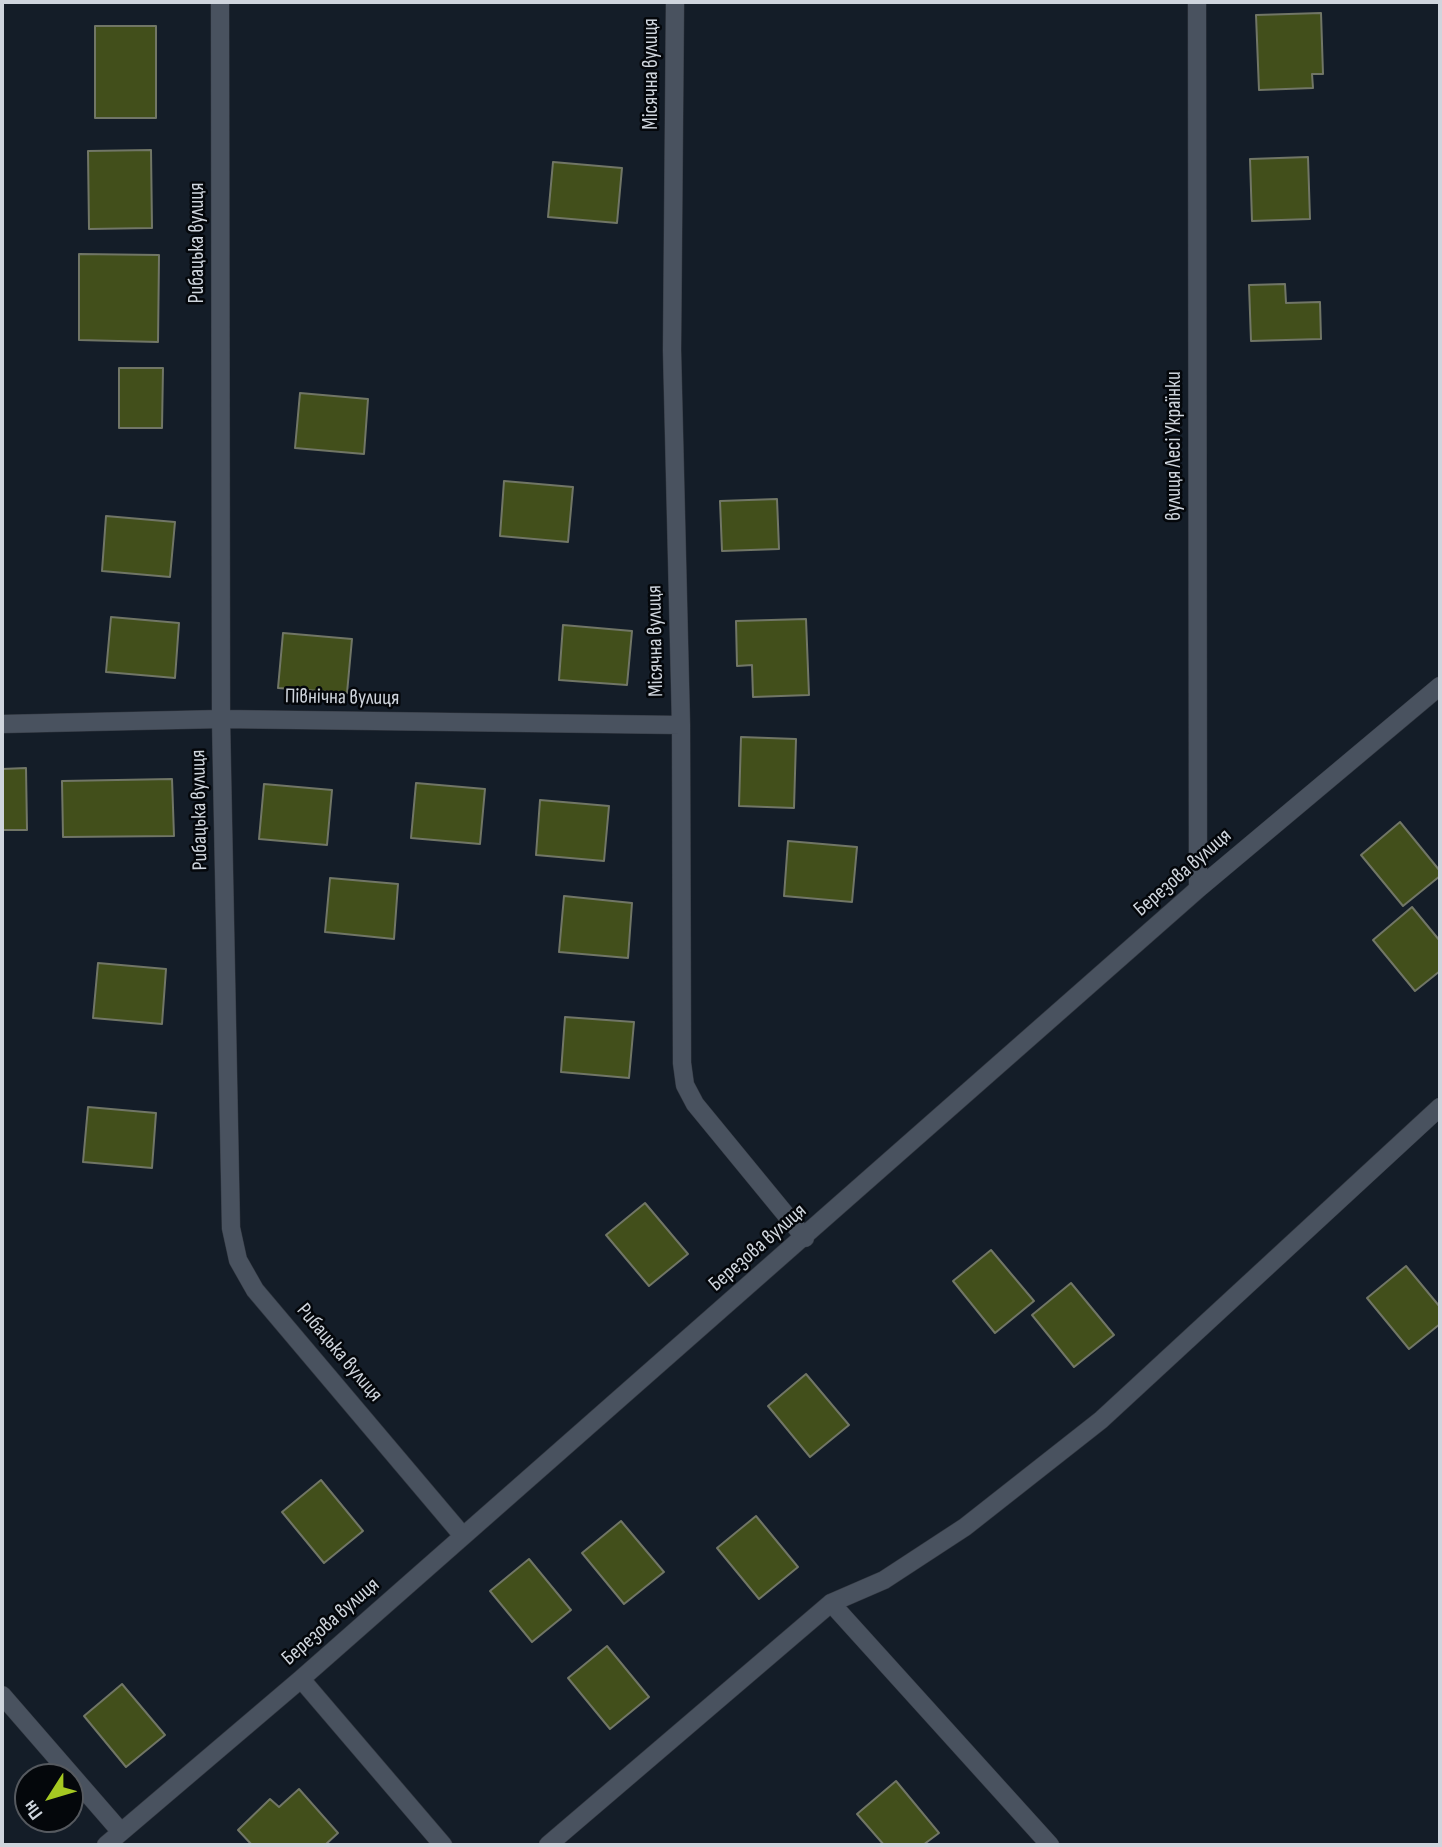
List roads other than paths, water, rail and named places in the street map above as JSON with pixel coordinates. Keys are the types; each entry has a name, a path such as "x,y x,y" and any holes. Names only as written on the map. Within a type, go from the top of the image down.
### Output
{"street":[{"name":"Рибацька вулиця","path":"220,2 221,719 231,1228 239,1260 256,1290 463,1536"},
{"name":"Місячна вулиця","path":"675,2 672,350 681,725 681,1049 685,1085 695,1104 805,1238"},
{"name":"вулиця Лесі Українки","path":"1196,2 1198,889"},
{"name":"Березова вулиця","path":"106,1845 301,1679 805,1238 1198,889 1440,686"},
{"name":"Північна вулиця","path":"2,723 221,719 681,725"},
{"path":"548,1845 831,1603 884,1580 965,1527 1101,1420 1440,1107"},
{"path":"831,1603 1050,1845"},
{"path":"301,1679 443,1845"},
{"path":"2,1695 121,1832"}]}
